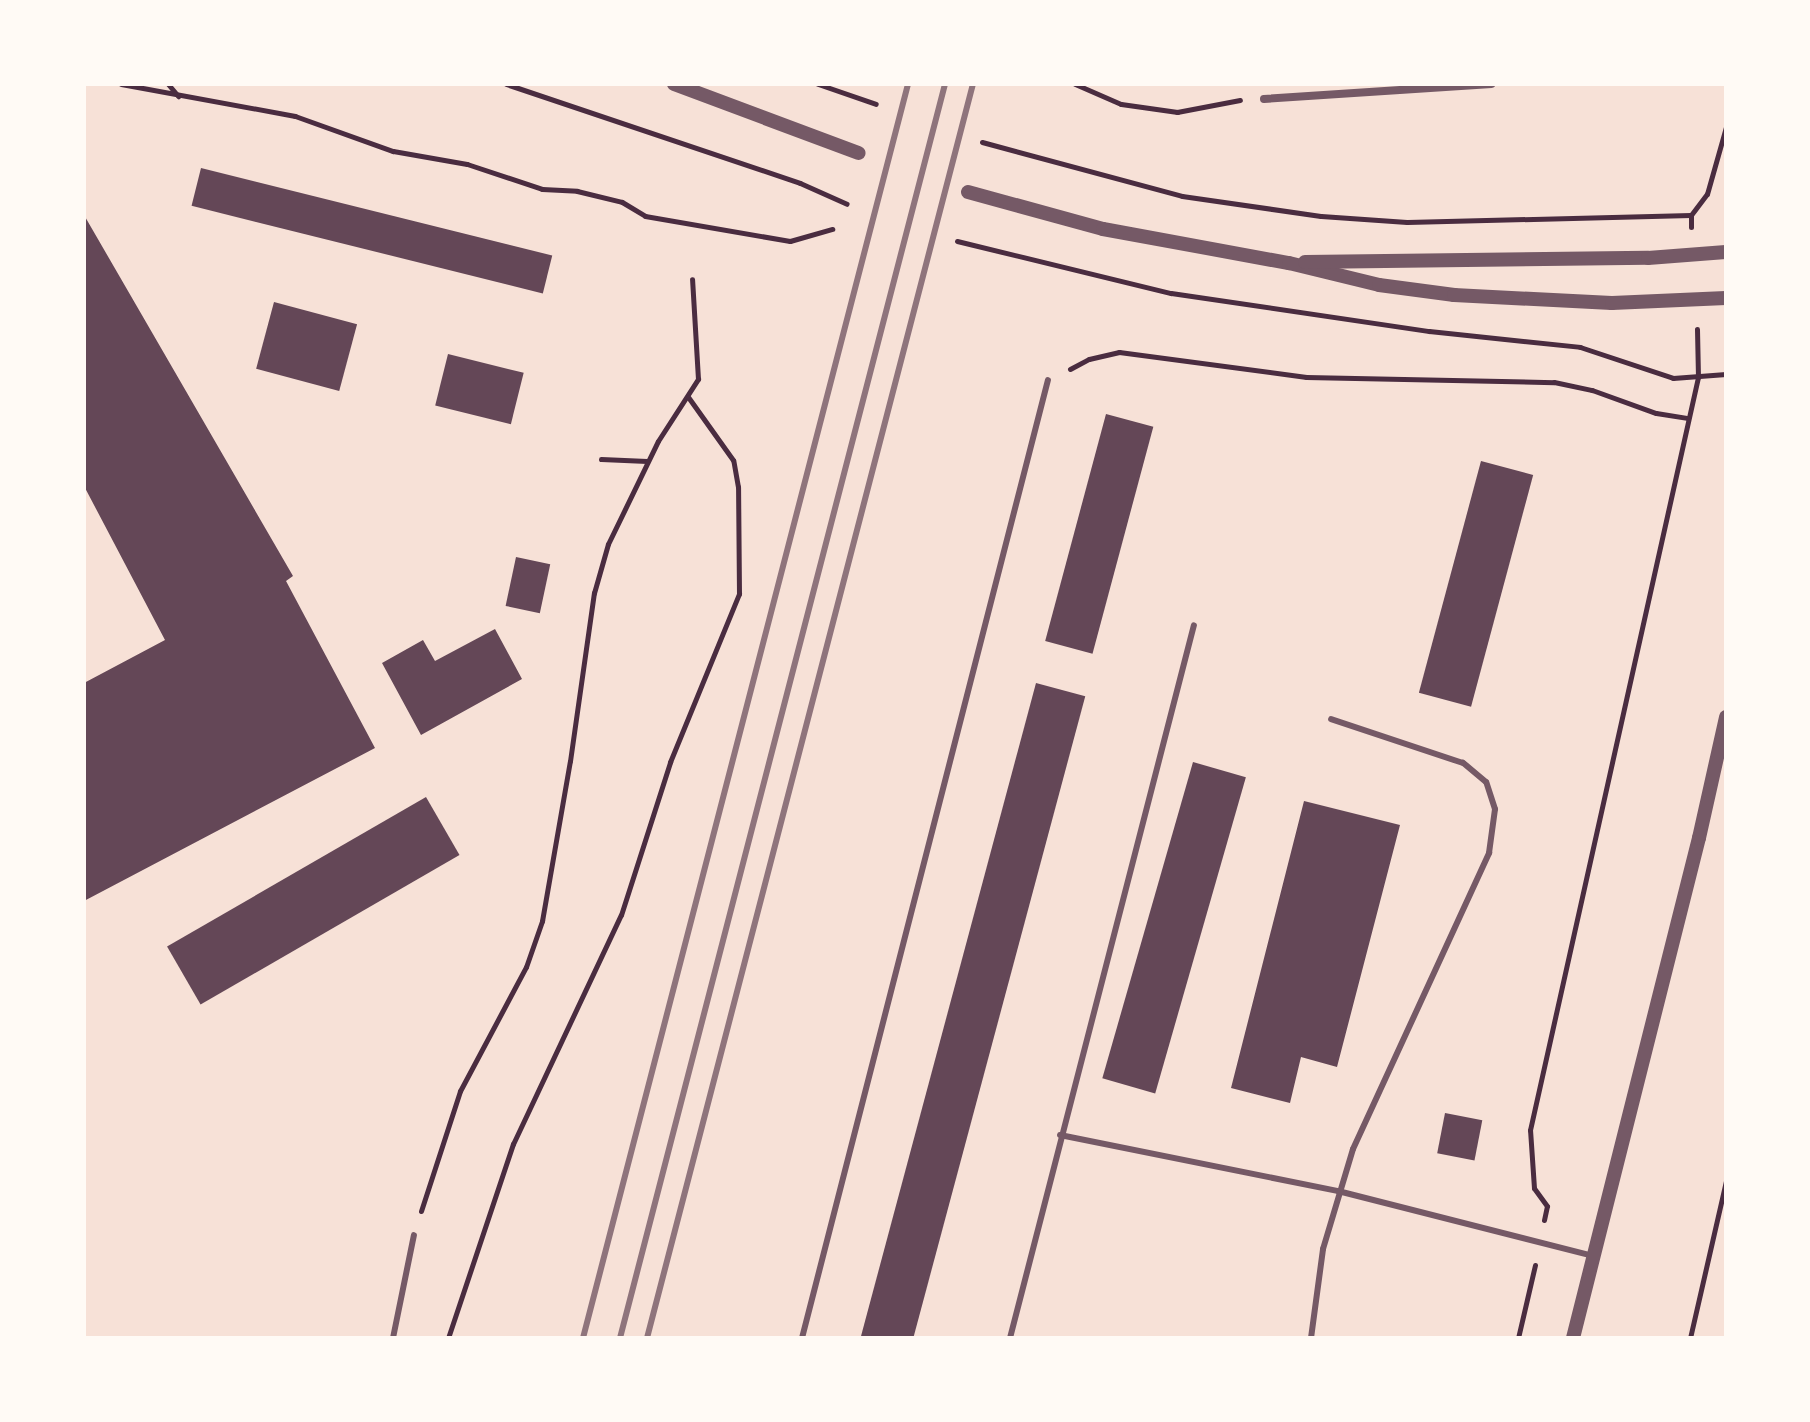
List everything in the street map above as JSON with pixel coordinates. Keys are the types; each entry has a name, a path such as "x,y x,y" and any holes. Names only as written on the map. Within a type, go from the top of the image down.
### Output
{"street":[{"path":"674,84 859,153"},
{"path":"1264,99 1492,84"},
{"path":"968,192 1103,229 1289,263 1379,285 1454,295 1612,303 1726,298"},
{"path":"1289,263 1616,259 1726,252"},
{"path":"1573,1338 1699,838 1726,717"}],"lane":[{"path":"802,1338 1048,380"},
{"path":"1010,1338 1194,625"},
{"path":"1311,1338 1323,1249 1338,1191 1353,1149 1489,853 1495,809 1486,782 1463,763 1331,719"},
{"path":"1060,1135 1338,1191 1593,1256"},
{"path":"393,1338 414,1235"}],"path":[{"path":"121,84 295,116 393,151 467,164 542,189 577,191 622,202 645,216 790,241 832,229"},
{"path":"168,84 178,96"},
{"path":"506,84 800,183 847,204"},
{"path":"818,84 876,104"},
{"path":"1075,84 1121,104 1177,112 1264,99"},
{"path":"982,142 1182,196 1321,216 1407,222 1691,215 1707,194 1726,127"},
{"path":"957,241 1171,293 1429,331 1580,347 1673,378 1726,374"},
{"path":"414,1235 437,1151 460,1091 535,943 570,761 594,593 608,544 647,461 698,379 692,279"},
{"path":"1048,380 1089,359 1119,352 1306,377 1554,382 1592,390 1656,413 1687,418"},
{"path":"1534,1188 1530,1130 1698,377"},
{"path":"448,1338 513,1144 621,915 670,762 739,594 738,487 733,460 688,397"},
{"path":"601,459 647,461"},
{"path":"1690,1338 1726,1181"}],"building":[{"path":"201,168 552,256 543,293 192,206"},
{"path":"84,215 293,576 286,581 375,748 84,901 84,683 165,640 84,486"},
{"path":"274,302 357,324 339,391 256,369"},
{"path":"448,354 524,373 511,424 435,405"},
{"path":"1106,414 1153,427 1093,654 1045,641"},
{"path":"1481,461 1533,475 1471,707 1419,693"},
{"path":"516,557 550,564 540,613 506,606"},
{"path":"495,629 522,679 421,735 382,663 423,640 435,661"},
{"path":"1036,683 1085,696 913,1338 861,1337"},
{"path":"1193,762 1246,777 1155,1093 1102,1078"},
{"path":"426,797 459,855 201,1005 167,946"},
{"path":"1304,801 1400,825 1337,1067 1301,1057 1290,1103 1231,1088"},
{"path":"1445,1113 1482,1120 1474,1160 1437,1153"}],"railway":[{"path":"583,1338 908,84"},
{"path":"620,1338 945,84"},
{"path":"647,1338 973,84"}]}
